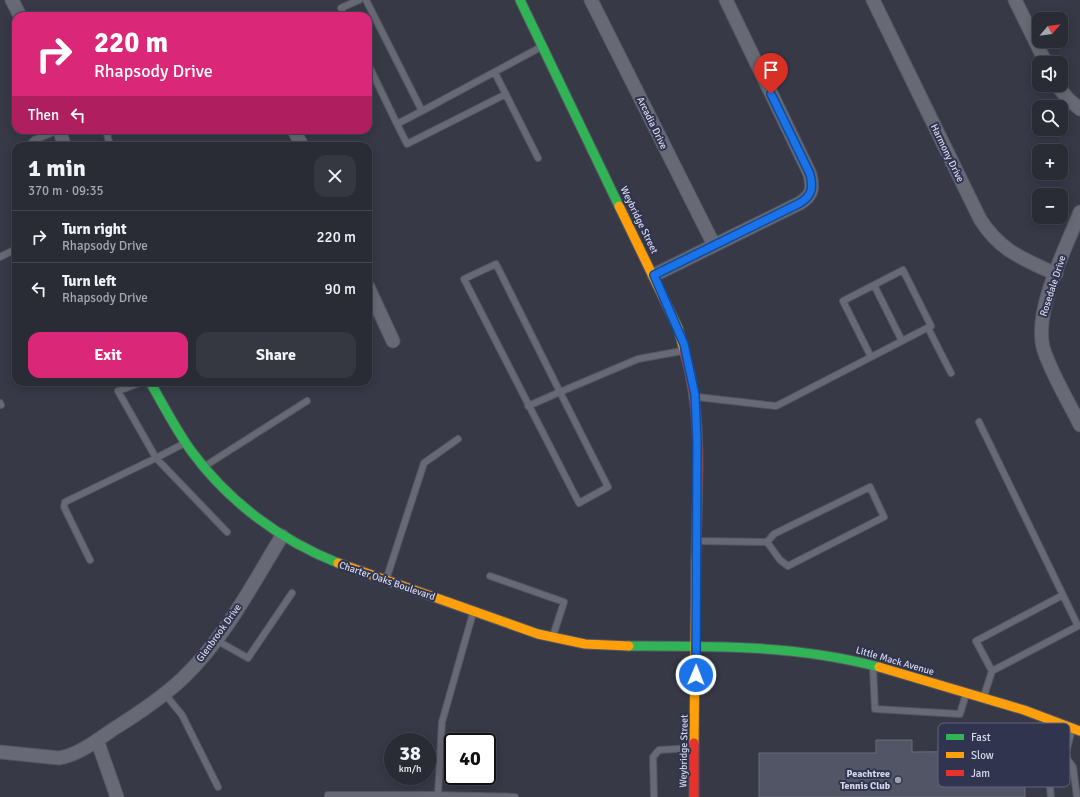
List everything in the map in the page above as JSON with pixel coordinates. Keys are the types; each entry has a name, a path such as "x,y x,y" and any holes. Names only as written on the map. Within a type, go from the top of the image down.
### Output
{"street":[{"path":"12,0 18,12"},
{"name":"Weybridge Street","path":"520,0 654,275 678,328 686,350 695,397 696,645 694,797"},
{"name":"Arcadia Drive","path":"591,0 714,246"},
{"path":"654,275 807,199 812,186 810,174 726,0"},
{"name":"Harmony Drive","path":"873,0 980,219 988,232 1004,248 1056,274"},
{"path":"1015,0 1043,56"},
{"path":"1062,92 1080,109"},
{"name":"Rosedale Drive","path":"1078,416 1050,362 1042,339 1043,315 1056,274 1080,212"},
{"path":"372,296 393,341"},
{"name":"Charter Oaks Boulevard","path":"152,386 186,442 204,467 236,501 282,536 307,550 340,565 385,581 553,637 573,642 607,646 696,645"},
{"name":"Glenbrook Drive","path":"0,752 59,758 73,755 130,719 164,693 192,668 216,640 249,591 282,536"},
{"name":"Little Mack Avenue","path":"696,645 808,652 829,655 873,666 1046,716 1061,723"},
{"path":"98,740 117,797"}],"lane":[{"path":"343,12 341,8 359,0"},
{"path":"366,0 422,111"},
{"path":"397,124 543,46"},
{"path":"372,72 407,144 506,94"},
{"path":"495,73 538,158"},
{"path":"32,142 49,134"},
{"path":"0,257 12,251"},
{"path":"496,264 560,392 608,488 579,503 464,279 496,264"},
{"path":"695,397 776,406 928,328 931,326 903,270 843,301 871,357"},
{"path":"874,285 902,341"},
{"path":"928,328 951,373"},
{"path":"528,406 638,359 686,350"},
{"path":"131,386 118,391 156,458 227,532"},
{"path":"204,467 306,402"},
{"path":"979,422 1078,626 992,671"},
{"path":"385,581 424,463 458,439"},
{"path":"90,560 64,507 64,502 186,442"},
{"path":"696,541 767,542 774,534 870,487 884,517 788,566 780,560 767,542"},
{"path":"490,576 564,602 553,637"},
{"path":"216,640 248,658 292,593"},
{"path":"984,698 992,671 976,641 1063,595"},
{"path":"438,795 442,722 474,611"},
{"path":"873,666 875,709 960,714 966,693"},
{"path":"164,693 182,715 218,787"},
{"path":"1070,744 1076,730"},
{"path":"654,797 653,757 659,750 695,748"},
{"path":"1070,763 1073,767 1077,797"},
{"path":"1050,787 1051,797"},
{"path":"328,795 514,797"}],"building":[{"path":"876,740 912,740 912,752 938,752 938,787 1025,787 1025,797 759,797 759,753 876,753"}],"traffic: fast":[{"path":"520,0 619,206"},
{"path":"152,386 186,444 222,487 257,518 276,531 317,554 338,563"},
{"path":"629,646 755,648 817,654 879,667"}],"traffic: slow":[{"path":"619,206 678,328 684,350"},
{"path":"694,743 696,556"},
{"path":"338,563 538,634 585,644 629,646"},
{"path":"879,667 1024,710 1059,723"},
{"path":"1070,727 1080,731"}],"traffic: jam":[{"path":"684,350 690,375 697,426 698,478 696,556"},
{"path":"694,743 694,797"}],"place":[{"name":"Peachtree Tennis Club","path":"898,780"}],"route":[{"path":"696,675 697,442 695,395 684,344 654,275 800,203 809,196 812,191 810,174 771,94"}]}
